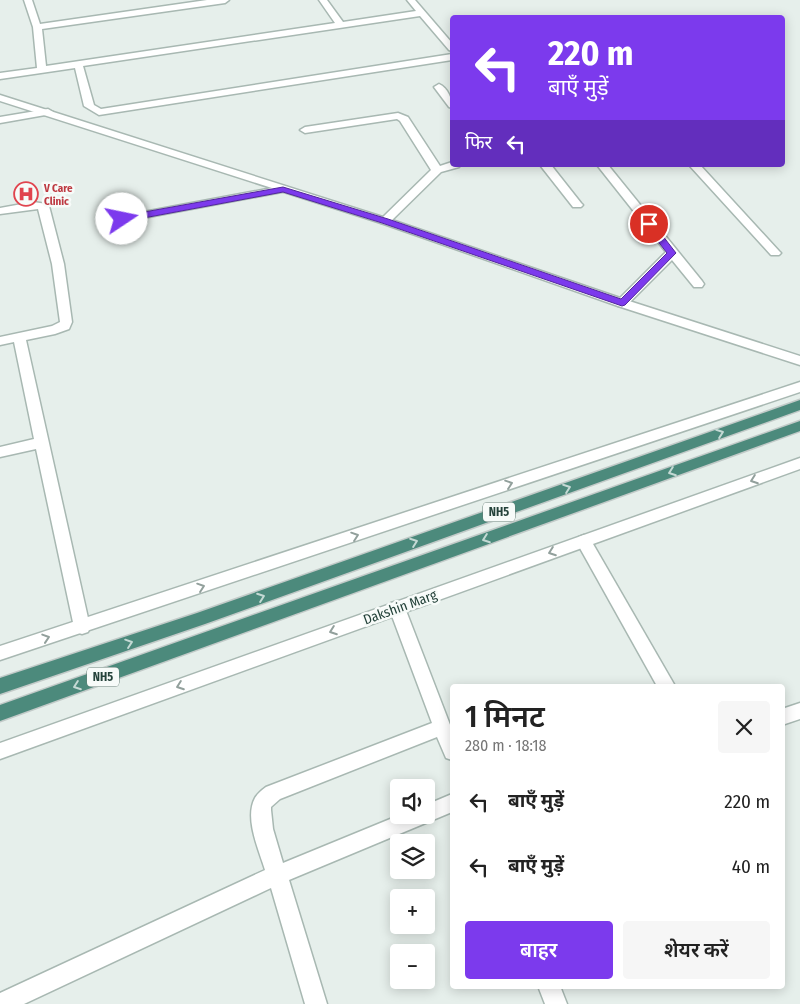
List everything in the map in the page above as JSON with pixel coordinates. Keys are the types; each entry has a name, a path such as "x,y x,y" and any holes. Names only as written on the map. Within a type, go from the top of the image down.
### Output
{"highway":[{"name":"NH5","path":"0,686 199,619 800,405"},
{"name":"NH5","path":"0,713 800,426"}],"street":[{"path":"28,0 37,27 42,69"},
{"path":"37,27 228,0"},
{"path":"323,0 341,26"},
{"path":"411,0 450,46"},
{"path":"0,76 422,13"},
{"path":"78,64 89,106 99,112 450,58"},
{"path":"439,87 450,102"},
{"path":"0,98 48,112 283,190 385,221 622,303 800,360"},
{"path":"0,120 48,112"},
{"path":"305,130 398,116 404,119 437,170"},
{"path":"385,221 437,170 450,166"},
{"path":"547,167 577,205"},
{"path":"604,167 698,284"},
{"path":"696,167 775,252"},
{"path":"106,222 283,190"},
{"path":"0,211 33,205 43,206 58,264 66,322 65,326 55,330 0,341"},
{"path":"622,303 672,253"},
{"path":"19,338 82,627"},
{"path":"0,653 800,387"},
{"path":"0,452 42,442"},
{"name":"Dakshin Marg","path":"0,751 800,463"},
{"path":"584,541 665,684"},
{"path":"397,608 450,747"},
{"path":"785,716 800,711"},
{"path":"316,1004 276,875 262,819 261,807 265,799 273,793 442,727"},
{"path":"435,810 450,804"},
{"path":"0,1004 276,875 401,824"},
{"path":"550,989 556,1004"}],"place":[{"name":"V Care Clinic","path":"26,194"}],"route":[{"path":"122,219 283,190 385,221 622,303 672,253 649,224"}]}
